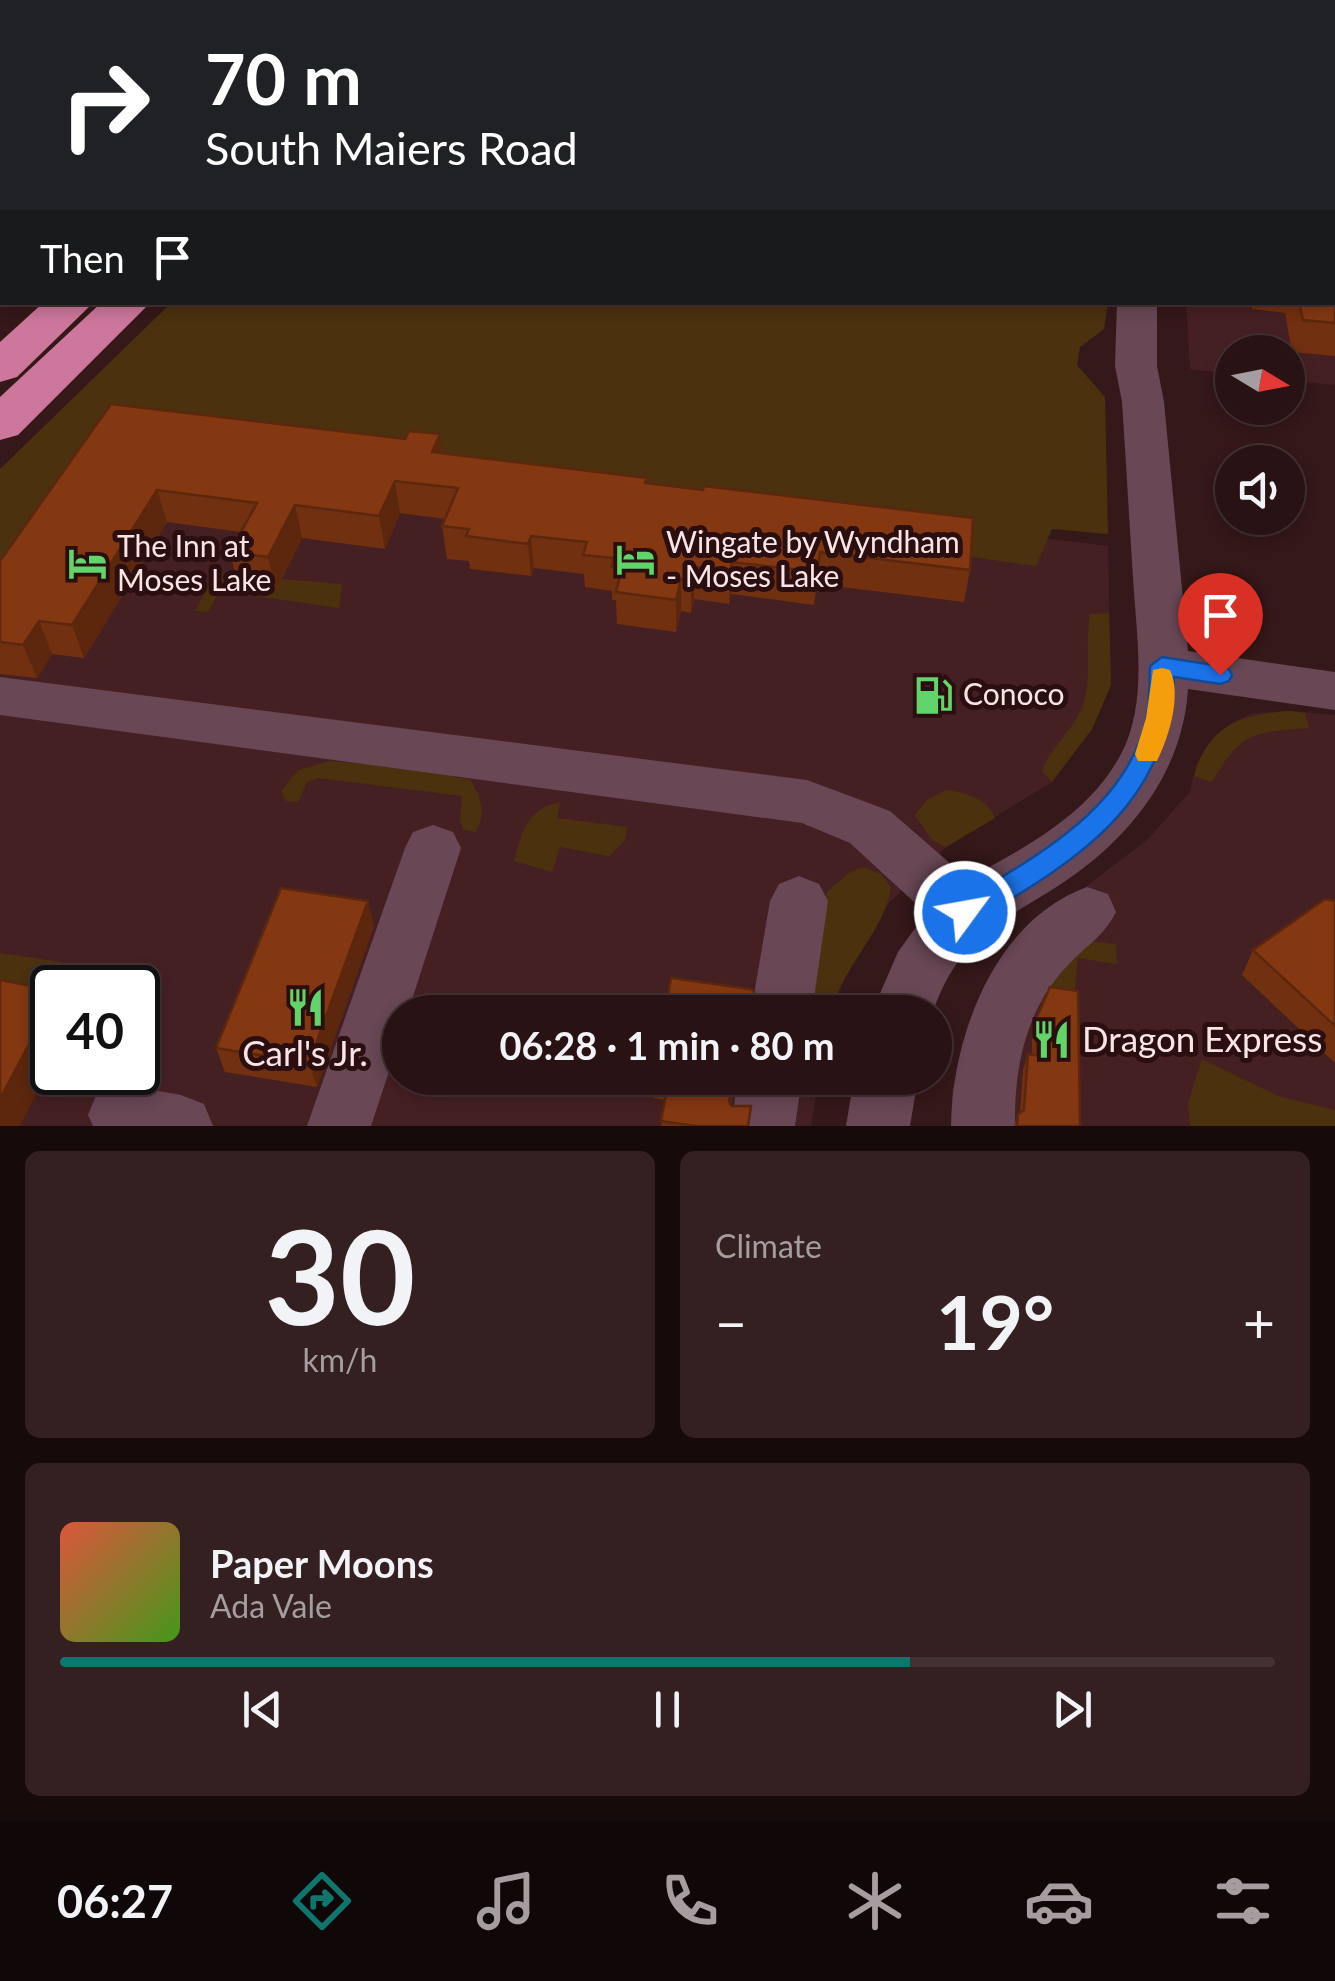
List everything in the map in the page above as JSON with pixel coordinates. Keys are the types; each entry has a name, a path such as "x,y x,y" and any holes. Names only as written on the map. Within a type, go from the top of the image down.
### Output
{"highway":[{"path":"0,368 69,305"},
{"path":"0,424 126,305"}],"street":[{"path":"911,995 926,961 965,912 1040,868 1112,809 1147,754 1159,718 1162,666 1144,402 1136,366 1138,305"},
{"path":"1162,666 1335,691"},
{"path":"37,690 807,802 870,827 965,912"},
{"path":"339,1126 433,848"},
{"path":"784,995 799,900"},
{"path":"983,1126 981,1087 1003,1011 1040,954 1088,912"},
{"path":"762,1126 767,1095"},
{"path":"878,1126 883,1095"}],"shaded area":[{"path":"169,305 1108,305 1104,329 1080,347 1077,365 1105,397 1108,534 1052,529 1036,566 121,436 53,485 0,613 0,469"},
{"path":"1186,305 1335,305 1335,385 1305,382 1305,335 1215,335 1215,372 1190,369"},
{"path":"121,436 414,463 1108,546 1111,685 1092,729 1052,782 946,847 889,903 856,954 838,995 382,995 382,1095 816,1095 811,1126 0,1126 0,536 50,487"},
{"path":"221,573 244,575 239,585 275,590 282,579 342,584 339,608 220,591 208,612 195,611"},
{"path":"1109,613 1111,685 1092,729 1052,782 1042,771 1085,699 1090,614"},
{"path":"1252,713 1335,715 1335,1126 953,1126 952,1090 969,1021 1046,917 1148,839 1189,793 1197,763 1215,736"},
{"path":"1305,713 1309,728 1250,738 1231,753 1212,782 1194,776 1208,745 1229,726 1257,715"},
{"path":"330,761 412,768 470,780 481,806 476,832 464,830 460,821 462,796 318,778 307,782 298,802 286,801 281,791 298,770"},
{"path":"947,790 981,801 995,818 946,847 932,840 915,815 927,800"},
{"path":"560,802 557,818 627,827 625,840 609,856 560,847 552,872 514,861 523,831 533,816"},
{"path":"863,867 881,874 891,888 887,903 836,995 814,995 827,892 849,873"},
{"path":"1081,940 1116,944 1117,964 1078,958 1074,996 1035,994"},
{"path":"0,953 82,965 30,965 30,1014 0,1008"},
{"path":"1202,1059 1278,1096 1335,1110 1335,1126 1190,1126 1188,1103"}],"building":[{"path":"1300,305 1335,305 1335,323 1303,320"},
{"path":"111,404 405,439 409,431 440,434 432,452 647,478 645,483 703,490 704,486 973,518 970,570 820,552 817,572 732,562 730,571 694,567 691,580 681,579 676,600 616,592 622,568 611,567 614,558 583,555 587,542 531,536 528,544 466,536 469,529 442,526 458,488 395,481 379,516 295,505 268,557 230,552 257,503 157,490 72,625 39,621 23,645 0,642 0,561"},
{"name":"Carl's Jr.","path":"281,888 368,901 309,1063 216,1048"},
{"path":"1325,899 1335,901 1335,1026 1253,950"},
{"path":"671,978 754,991 754,995 668,995"},
{"path":"0,980 30,986 30,1042 0,1099"},
{"path":"1050,987 1078,991 1080,1126 1017,1126 1018,1114 1024,1110 1028,1054 1037,1055 1037,1017"},
{"path":"666,1095 730,1095 732,1106 751,1106 748,1126 695,1126 661,1121"}],"slow traffic":[{"path":"1148,754 1159,718 1162,677"}],"place":[{"name":"Wingate by Wyndham - Moses Lake","path":"636,560"},
{"name":"The Inn at Moses Lake","path":"87,564"},
{"name":"Conoco","path":"933,695"},
{"name":"Carl's Jr.","path":"305,1007"},
{"name":"Dragon Express","path":"1052,1040"}],"route":[{"path":"965,912 1040,868 1112,809 1147,754 1159,718 1162,666 1220,675"}]}
